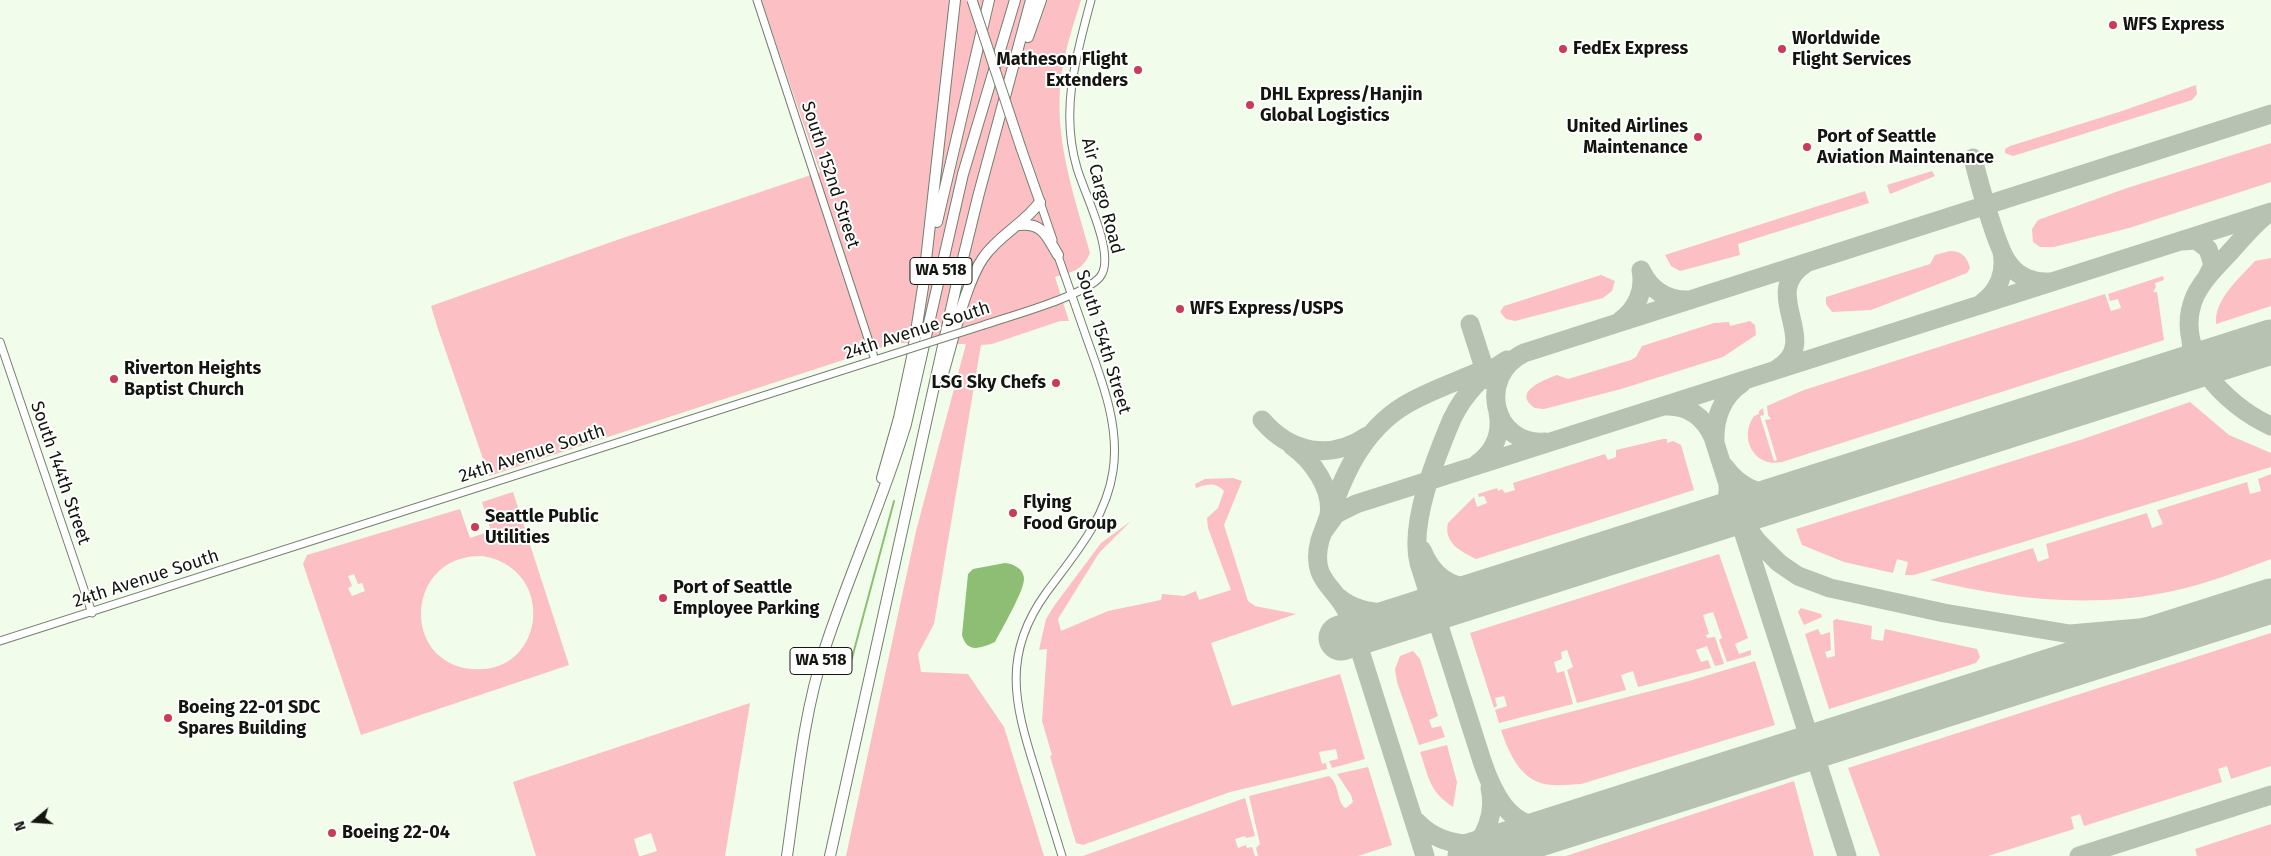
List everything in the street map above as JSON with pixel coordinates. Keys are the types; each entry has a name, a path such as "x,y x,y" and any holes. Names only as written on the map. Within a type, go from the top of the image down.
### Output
{"highway":[{"path":"864,542 899,418 912,358 923,287 955,0"},
{"path":"923,287 949,164 989,0"},
{"name":"WA 518","path":"787,856 809,708 825,649 895,459 906,424 963,174 1015,0"},
{"name":"WA 518","path":"830,856 956,287 1031,0"},
{"path":"1000,116 1040,0"},
{"path":"922,445 972,282 982,260 996,242 1019,225 1040,202"},
{"path":"1019,225 1032,224 1040,228 1058,255"}],"main road":[{"name":"South 154th Street","path":"972,0 1040,202"}],"street":[{"name":"South 152nd Street","path":"757,0 877,360"},
{"name":"Air Cargo Road","path":"1072,294 1090,285 1100,277 1106,261 1102,241 1076,168 1069,119 1069,100 1077,54 1092,0"},
{"name":"South 154th Street","path":"1040,202 1102,380 1114,433 1113,472 1101,512 1090,532 1032,616 1021,644 1016,671 1016,699 1022,725 1062,856"},
{"name":"24th Avenue South","path":"0,642 486,484 877,360 1072,294"},
{"name":"South 144th Street","path":"0,342 92,613"}],"shaded area":[{"path":"761,0 1081,0 1063,66 1060,110 1061,131 1068,172 1090,253 1084,264 1080,267 1055,277 1069,321 1060,321 992,344 981,345 934,624 918,654 921,672 968,674 1004,727 1044,856 846,856 916,531 966,344 895,343 489,476 438,329 431,306 614,241 820,172"},
{"path":"2196,85 2197,94 2192,100 2013,156 2005,153 2005,149 2010,146 2122,111"},
{"path":"2271,143 2271,182 2129,228 2054,247 2040,247 2033,242 2032,229 2038,220 2127,188"},
{"path":"1932,171 1935,176 1890,194 1887,185"},
{"path":"1865,191 1869,203 1738,244 1740,255 1680,271 1671,266 1665,255"},
{"path":"1950,251 1961,253 1966,258 1970,268 1967,273 1871,310 1832,312 1826,304 1826,297 1930,264 1935,255"},
{"path":"2271,258 2271,306 2216,324 2219,306 2229,290 2255,261"},
{"path":"1601,275 1615,281 1612,291 1603,298 1515,321 1506,319 1500,312 1504,306"},
{"path":"2163,276 2164,280 2155,283 2156,287 2153,292 2157,292 2164,340 1782,462 1772,463 1764,461 1752,450 1748,434 1750,425 1754,416 1759,414 1759,411 1763,408 1764,415 1760,416 1774,461 1777,460 1765,420 1771,419 1768,415 1767,406 1804,390 2105,294 2111,311 2121,308 2118,299 2110,301 2108,294"},
{"path":"1750,321 1755,325 1756,335 1723,357 1621,389 1544,409 1535,408 1526,397 1532,387 1557,375 1568,379 1631,360 1636,357 1642,346 1714,323 1729,322 1730,326"},
{"path":"2190,402 2229,435 2271,453 2271,467 1914,575 1905,575 1908,562 1897,559 1893,573 1844,562 1802,545 1796,529 2083,439"},
{"path":"1667,439 1667,443 1673,441 1681,445 1694,490 1476,559 1455,546 1448,536 1448,523 1474,497 1477,507 1487,503 1484,496 1479,497 1478,494 1497,488 1498,491 1502,489 1505,493 1515,490 1513,483 1605,454 1608,460 1616,457 1616,450"},
{"path":"2271,474 2271,559 2210,581 2173,591 2142,596 2112,600 2081,600 2020,597 1930,580 2033,548 2038,562 2049,558 2046,544 2147,513 2152,528 2163,524 2157,510 2247,482 2250,494 2261,491 2258,479"},
{"path":"1233,478 1242,481 1224,525 1248,601 1255,606 1296,614 1211,643 1232,706 1340,674 1365,759 1332,768 1329,761 1338,759 1336,749 1319,752 1322,764 1326,763 1327,769 1230,792 1083,845 1076,843 1050,756 1052,755 1042,721 1047,649 1039,650 1046,619 1101,543 1131,521 1099,553 1058,619 1061,631 1108,611 1161,600 1162,594 1184,596 1196,591 1199,600 1231,590 1208,528 1207,518 1218,508 1224,491 1218,486 1211,485 1196,488 1195,484 1205,479"},
{"path":"513,492 569,665 361,735 303,564 307,555 460,509 470,538 491,531 482,502","holes":["483,556 507,565 523,580 532,599 533,620 527,640 515,656 497,667 472,669 448,662 432,648 423,629 421,609 426,589 439,571 457,560","354,574 358,584 362,583 365,591 352,596 348,588 352,586 348,576"]},
{"path":"1719,554 1748,638 1735,644 1739,654 1751,650 1751,655 1727,662 1719,640 1722,638 1713,612 1703,615 1709,634 1706,635 1707,638 1715,637 1724,664 1715,666 1707,646 1696,650 1701,662 1708,660 1711,668 1638,687 1633,671 1621,675 1626,690 1577,703 1567,670 1573,667 1567,650 1561,652 1562,659 1554,662 1557,673 1564,671 1573,704 1499,723 1495,710 1507,706 1504,696 1495,698 1497,706 1494,708 1470,633"},
{"path":"1005,563 1020,569 1022,572 1024,578 1021,591 995,642 985,646 971,647 964,641 962,635 968,574 973,569"},
{"path":"1801,608 1821,614 1822,617 1804,625 1798,612"},
{"path":"1836,619 1872,626 1871,639 1883,641 1885,629 1977,649 1980,657 1976,663 1829,709 1805,634 1818,629 1821,635 1830,632 1831,650 1825,652 1827,658 1835,656 1833,621"},
{"path":"2271,633 2271,766 2231,779 2227,766 2218,769 2222,782 2084,826 2080,814 2071,817 2074,829 1988,856 1880,856 1848,768"},
{"path":"1413,651 1420,659 1438,716 1429,720 1432,728 1441,726 1445,737 1419,745 1397,682 1395,669 1400,656"},
{"path":"1755,661 1775,725 1581,784 1553,785 1533,780 1525,774 1513,759 1501,730 1689,681"},
{"path":"750,703 725,856 641,856 657,851 651,833 634,839 639,856 536,856 513,782"},
{"path":"1447,745 1457,782 1453,807 1434,789 1420,752"},
{"path":"1368,767 1392,845 1358,856 1258,856 1256,848 1260,844 1249,796 1329,776 1335,784 1341,803 1346,808 1353,802 1351,795 1337,774"},
{"path":"1794,781 1814,856 1566,856"},
{"path":"1245,798 1255,836 1235,839 1238,848 1246,845 1247,848 1252,847 1255,856 1083,856"},
{"path":"2271,824 2271,856 2197,856 2195,849"}],"waterway":[{"path":"848,673 894,501"}],"taxiway":[{"path":"1545,442 1527,440 1513,433 1503,422 1497,408 1496,392 1500,377 1509,364 1524,353 2271,114"},
{"path":"1973,158 1988,214 2004,256 2013,269 2022,276 2032,280 2049,282"},
{"path":"1323,532 1336,514 1356,504 2271,212"},
{"path":"2266,215 2206,278 2195,296 2189,317 2190,337 2196,356 2207,374 2236,405 2271,426"},
{"path":"2182,241 2196,240 2208,249 2213,265 2207,277"},
{"path":"1982,303 1993,293 2000,280 2003,267 2002,252"},
{"path":"1777,369 1790,358 1795,345 1787,289 1792,276 1805,264"},
{"path":"1620,321 1631,311 1641,292 1641,270 1649,283 1665,296 1687,300"},
{"path":"1470,324 1488,380"},
{"path":"2147,381 2171,373 2185,364 2189,358 2191,341"},
{"path":"2192,344 2205,356 2214,357 2233,354 2261,345"},
{"path":"1507,360 1475,385 1462,401 1452,419 1432,471 1421,510 1417,547 1419,563 1482,761 1494,789 1506,809 1520,821 1536,826 1554,826 1622,808"},
{"path":"1425,856 1349,616 1338,597 1321,575 1318,565 1318,554 1320,540 1342,483 1361,447 1373,432 1388,417 1405,405 1434,390 1485,369"},
{"path":"1715,442 1716,425 1724,401 1742,383"},
{"path":"1665,406 1688,410 1700,418 1713,437 1847,856"},
{"path":"1477,464 1493,447 1496,441 1499,427 1498,412"},
{"path":"1262,420 1285,440 1311,450 1339,449 1367,436"},
{"path":"1292,446 1307,459 1320,476 1328,495 1329,515"},
{"path":"1725,467 1738,481 1753,490 1769,494 1802,491 1854,475"},
{"path":"1649,540 1687,529 1711,517 1721,509 1727,499 1728,487"},
{"path":"1733,500 1742,520 1757,541 1779,563 1798,576 1830,588 1944,613 2070,634 2139,628 2250,608"},
{"path":"1422,550 1433,569 1447,581 1463,587 1499,586 1555,570"},
{"path":"1338,597 1353,607 1371,612 1389,613 1428,608 1481,592"},
{"path":"1470,856 1488,824 1492,807 1490,788"},
{"path":"2079,856 2271,795"},
{"path":"1417,822 1430,833 1444,840 1460,844 1493,844 1545,832"}],"runway":[{"path":"1341,638 2271,342"},
{"path":"1470,856 2271,601"}],"place":[{"name":"WFS Express","path":"2113,25"},
{"name":"FedEx Express","path":"1563,49"},
{"name":"Worldwide Flight Services","path":"1782,49"},
{"name":"Matheson Flight Extenders","path":"1138,70"},
{"name":"DHL Express/Hanjin Global Logistics","path":"1250,105"},
{"name":"United Airlines Maintenance","path":"1698,137"},
{"name":"Port of Seattle Aviation Maintenance","path":"1807,147"},
{"name":"WFS Express/USPS","path":"1180,309"},
{"name":"Riverton Heights Baptist Church","path":"114,379"},
{"name":"LSG Sky Chefs","path":"1056,383"},
{"name":"Flying Food Group","path":"1013,513"},
{"name":"Seattle Public Utilities","path":"475,527"},
{"name":"Port of Seattle Employee Parking","path":"663,598"},
{"name":"Boeing 22-01 SDC Spares Building","path":"168,718"},
{"name":"Boeing 22-04","path":"332,833"}]}
